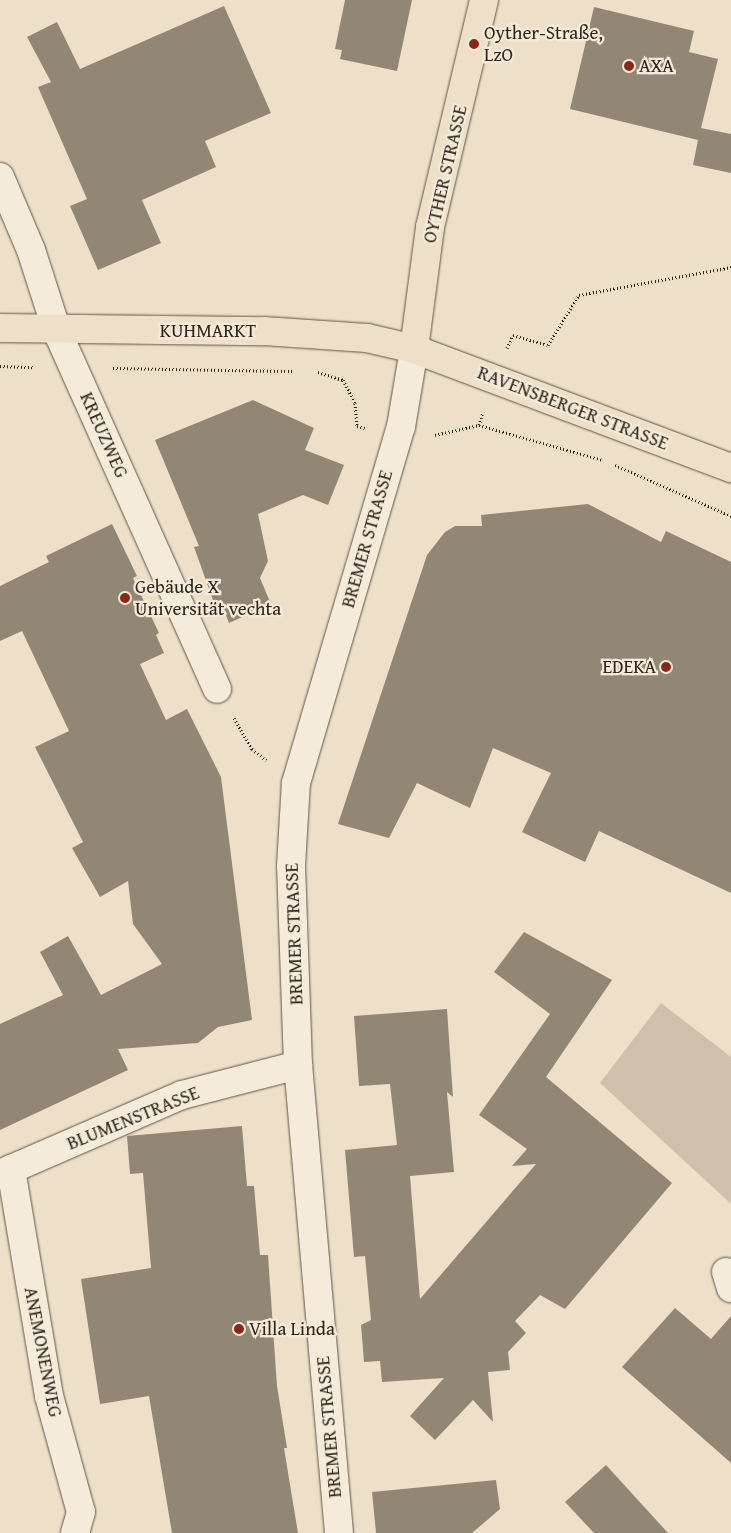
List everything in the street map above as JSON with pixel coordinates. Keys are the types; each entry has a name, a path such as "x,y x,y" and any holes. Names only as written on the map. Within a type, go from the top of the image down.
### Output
{"main road":[{"name":"OYTHER STRASSE","path":"414,349 430,226 484,0"},
{"name":"KUHMARKT","path":"0,328 57,331 264,331 367,338 414,349"},
{"name":"RAVENSBERGER STRASSE","path":"414,349 493,377 731,468"}],"street":[{"name":"KREUZWEG","path":"0,177 31,250 57,331 217,690"},
{"name":"BREMER STRASSE","path":"339,1533 298,1065 291,866 296,783 398,437 414,349"},
{"name":"BLUMENSTRASSE","path":"6,1171 182,1095 298,1065"},
{"name":"ANEMONENWEG","path":"6,1171 49,1396 81,1512 75,1533"}],"path":[{"path":"479,425 493,377 513,335 548,345 579,295 731,267"},
{"path":"0,366 296,371"},
{"path":"316,371 342,380 355,403 357,426 398,437 444,434 479,425 609,462 731,516"},
{"path":"217,690 252,749 296,783"}],"shaded area":[{"path":"661,1003 731,1057 731,1204 600,1083"}],"building":[{"path":"345,0 412,0 397,71 340,59 342,50 335,49"},
{"path":"224,6 271,113 205,141 216,167 142,200 161,243 98,270 70,206 87,199 38,87 51,82 27,37 57,22 80,69"},
{"path":"594,7 694,31 689,52 718,59 701,128 731,134 731,173 693,165 698,140 570,109"},
{"path":"253,400 314,428 305,450 344,465 328,505 303,495 258,514 268,561 260,578 271,604 229,623 220,600 214,603 194,547 199,546 155,440"},
{"path":"588,504 661,542 666,531 731,562 731,893 599,831 585,862 522,832 551,773 493,748 470,808 417,783 389,838 338,824 427,555 445,532 455,526 482,526 481,515"},
{"path":"112,524 137,576 133,578 159,633 156,635 164,653 140,664 166,720 187,709 221,777 252,1020 218,1027 198,1043 118,1049 128,1070 0,1130 0,1024 63,995 40,952 68,936 101,995 162,964 133,924 128,881 100,897 72,848 83,842 35,747 69,731 22,631 0,641 0,586 49,562 46,556"},
{"path":"524,932 612,980 546,1077 672,1183 565,1309 540,1295 515,1321 526,1333 508,1352 510,1370 488,1372 493,1422 473,1400 435,1440 410,1416 444,1378 382,1382 380,1361 364,1362 361,1325 371,1320 365,1256 354,1257 345,1150 397,1145 390,1084 359,1086 354,1016 447,1009 453,1097 447,1092 454,1172 410,1176 420,1299 536,1164 512,1166 527,1149 479,1115 550,1014 494,972"},
{"path":"242,1126 247,1186 254,1186 260,1255 268,1255 277,1386 287,1448 284,1448 298,1533 172,1533 149,1396 100,1404 81,1279 151,1268 143,1173 130,1174 127,1136"},
{"path":"675,1308 711,1339 731,1316 731,1463 622,1367"},
{"path":"606,1465 668,1533 594,1533 565,1502"},
{"path":"496,1480 500,1509 472,1533 376,1533 372,1492"}],"place":[{"name":"Oyther-Straße, LzO","path":"474,44"},
{"name":"AXA","path":"629,66"},
{"name":"Gebäude X Universität vechta","path":"125,598"},
{"name":"EDEKA","path":"666,667"},
{"name":"Villa Linda","path":"239,1329"}]}
